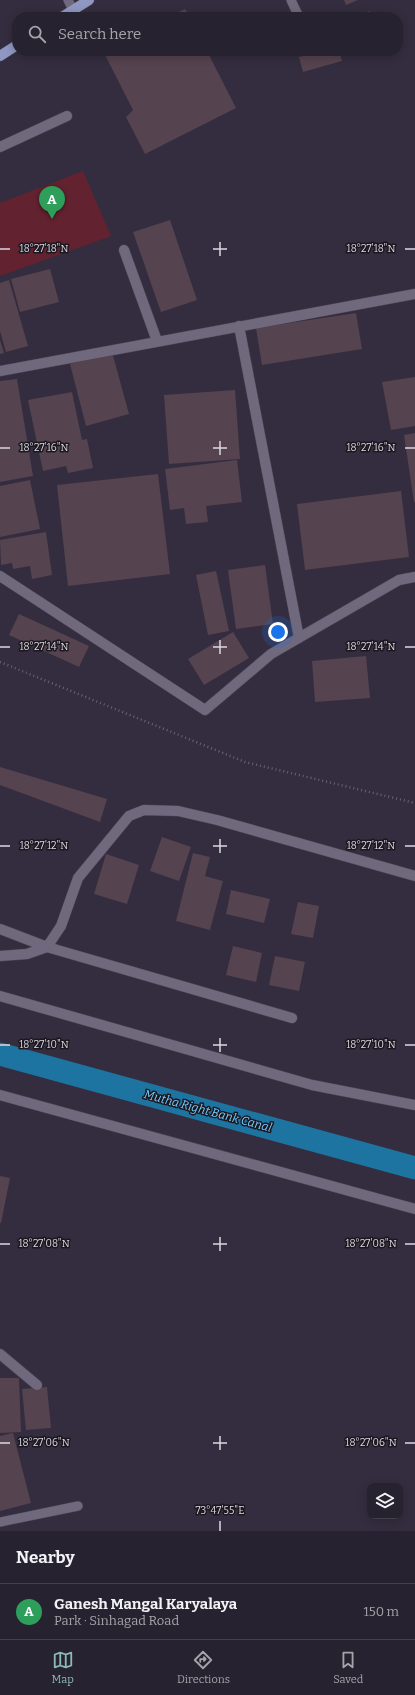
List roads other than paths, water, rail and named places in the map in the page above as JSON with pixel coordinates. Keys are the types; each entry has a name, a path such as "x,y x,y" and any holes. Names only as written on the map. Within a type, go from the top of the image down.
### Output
{"main road":[{"path":"70,12 89,0"},
{"path":"0,56 12,48"}],"street":[{"path":"0,147 67,116"},
{"path":"124,250 157,341"},
{"path":"0,371 415,294"},
{"path":"240,326 299,638"},
{"path":"0,576 205,710 271,654 399,580 415,577"},
{"path":"0,956 28,954 47,947 61,926 78,878 129,816 144,810 178,812 217,820 415,876"},
{"path":"0,929 47,947 292,1018"},
{"path":"0,996 312,1085 415,1105"},
{"path":"0,1095 415,1209"},
{"path":"0,1354 37,1386"}],"lane":[{"path":"68,0 73,10"},
{"path":"291,0 297,12"},
{"path":"0,1522 78,1506"}],"waterway":[{"name":"Mutha Right Bank Canal","path":"0,1054 415,1168"}],"place":[{"name":"Ganesh Mangal Karyalaya","path":"52,219"}]}
